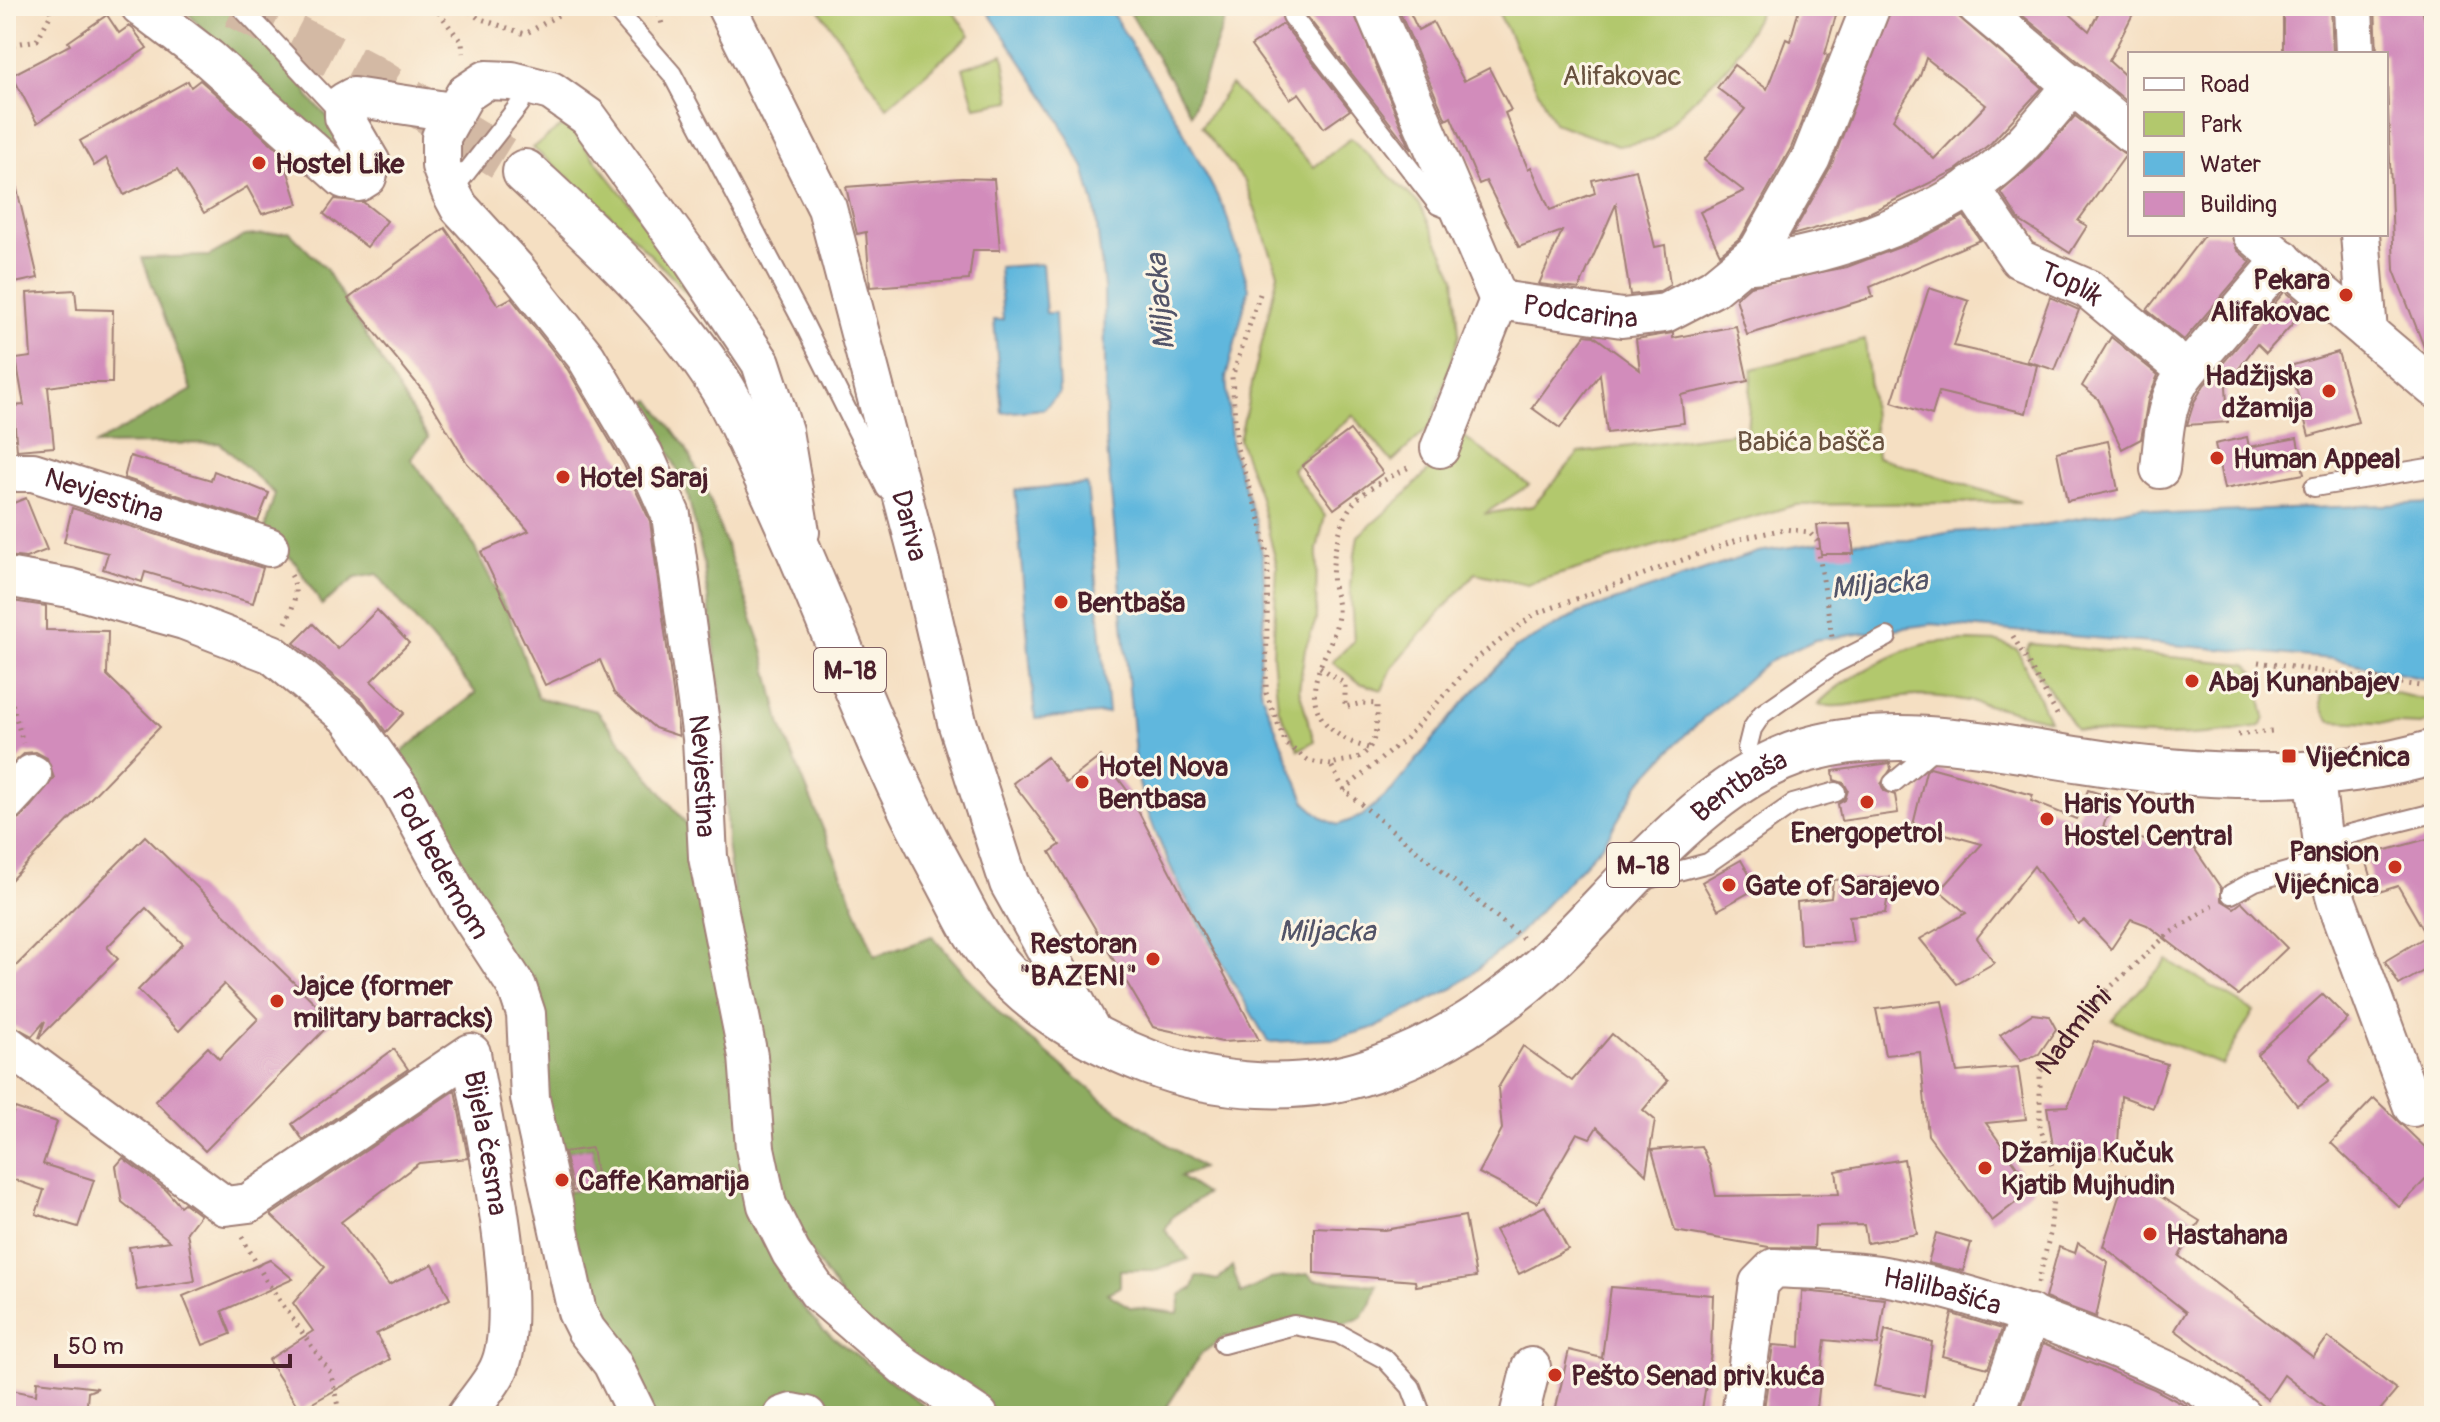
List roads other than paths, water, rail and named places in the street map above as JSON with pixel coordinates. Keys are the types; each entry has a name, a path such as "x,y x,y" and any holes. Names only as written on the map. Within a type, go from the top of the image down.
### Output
{"main road":[{"name":"Bentbaša","path":"525,172 644,283 722,387 804,558 902,798 993,958 1052,1014 1097,1041 1179,1074 1237,1084 1316,1082 1370,1071 1455,1035 1502,1002 1548,962 1622,885 1723,794 1801,751 1877,739 1944,739 2169,770 2314,771 2423,760"}],"street":[{"path":"140,6 208,58 344,179 359,182 367,177 371,163 344,117 344,102 353,97 458,103 486,80 512,81 551,91 588,117 692,260 761,363 783,431 804,558"},
{"name":"Dariva","path":"726,6 827,208 919,558 957,722 1009,883 1097,1041"},
{"name":"Podcarina","path":"1373,6 1499,300 1622,318 1665,313 1713,288 1758,251 1811,158 1871,6"},
{"path":"1977,6 2128,131"},
{"path":"2353,6 2355,52"},
{"path":"1741,265 1784,262 1832,247 1911,218 1970,186 2027,139 2074,84"},
{"name":"Nevjestina","path":"458,103 441,137 441,166 451,192 459,207 515,268 586,357 644,455 671,515 702,738 708,857 748,1056 755,1148 767,1205 791,1253 818,1292 904,1366 979,1416"},
{"name":"Toplik","path":"1970,186 2019,259 2088,289 2187,371"},
{"path":"2254,236 2434,388"},
{"path":"2360,236 2368,332"},
{"path":"2160,469 2166,413 2175,386 2283,259"},
{"path":"1440,448 1499,300"},
{"name":"Nevjestina","path":"6,472 33,472 269,547"},
{"name":"Pod bedemom","path":"6,577 70,588 184,620 272,654 349,718 400,789 464,906 517,987 526,1014 530,1098 577,1312 586,1330 612,1363 638,1416"},
{"path":"2314,771 2324,851 2413,1107"},
{"path":"6,802 32,774"},
{"name":"Bijela česma","path":"6,1044 225,1206 249,1203 471,1053 507,1275 507,1336 498,1369 466,1416"},
{"name":"Halilbašića","path":"1741,1416 1759,1283 1774,1268 1882,1275 1943,1288 2030,1314 2172,1372 2221,1399 2242,1416"},
{"path":"1995,1416 2030,1314"},
{"path":"1519,1416 1531,1367"},
{"path":"783,1416 792,1413 807,1416"}],"lane":[{"path":"240,6 344,117"},
{"path":"613,6 672,74 804,324 919,558"},
{"path":"1292,16 1438,205 1461,213"},
{"path":"451,192 520,104"},
{"path":"2314,487 2434,467"},
{"path":"1761,772 1747,749 1752,729 1762,714 1834,664 1887,637"},
{"path":"1893,783 1944,739"},
{"path":"1622,885 1708,863 1793,804 1836,792"},
{"path":"2231,894 2324,851 2434,813"},
{"path":"1223,1344 1294,1325 1339,1334 1385,1359 1411,1387 1422,1416"}],"water":[{"name":"Miljacka","path":"984,6 1108,6 1180,125 1225,211 1249,288 1226,378 1232,450 1256,522 1263,559 1265,605 1259,671 1262,695 1306,803 1324,819 1338,825 1362,816 1392,790 1463,703 1515,648 1579,613 1758,552 1817,543 1909,540 1952,532 2037,526 2143,506 2171,514 2434,503 2434,681 2333,659 1932,624 1815,640 1766,663 1684,736 1639,784 1604,843 1510,943 1454,988 1376,1027 1335,1039 1268,1042 1176,879 1137,776 1106,437 1104,288 1095,208 1084,168 1055,112"},
{"path":"1042,264 1046,313 1055,313 1059,393 1044,409 1002,413 994,320 1003,320 999,267"},
{"name":"Bentbaša","path":"1087,484 1108,713 1035,719 1015,490"}],"tunnel":[{"path":"235,6 369,75 525,172"}],"place":[{"name":"Hostel Like","path":"259,163"},
{"name":"Pekara Alifakovac","path":"2346,295"},
{"name":"Hadžijska džamija","path":"2329,391"},
{"name":"Human Appeal","path":"2217,458"},
{"name":"Hotel Saraj","path":"563,477"},
{"name":"Bentbaša","path":"1061,602"},
{"name":"Abaj Kunanbajev","path":"2192,681"},
{"name":"Vijećnica","path":"2289,756"},
{"name":"Hotel Nova Bentbasa","path":"1082,782"},
{"name":"Energopetrol","path":"1867,802"},
{"name":"Haris Youth Hostel Central","path":"2047,819"},
{"name":"Pansion Vijećnica","path":"2395,867"},
{"name":"Gate of Sarajevo","path":"1729,885"},
{"name":"Restoran \"BAZENI\"","path":"1153,959"},
{"name":"Jajce (former military barracks)","path":"277,1001"},
{"name":"Džamija Kučuk Kjatib Mujhudin","path":"1985,1168"},
{"name":"Caffe Kamarija","path":"562,1180"},
{"name":"Hastahana","path":"2150,1234"},
{"name":"Pešto Senad priv.kuća","path":"1555,1375"}],"park label":[{"name":"Alifakovac","path":"1622,75"},
{"name":"Babića bašča","path":"1811,441"}]}
